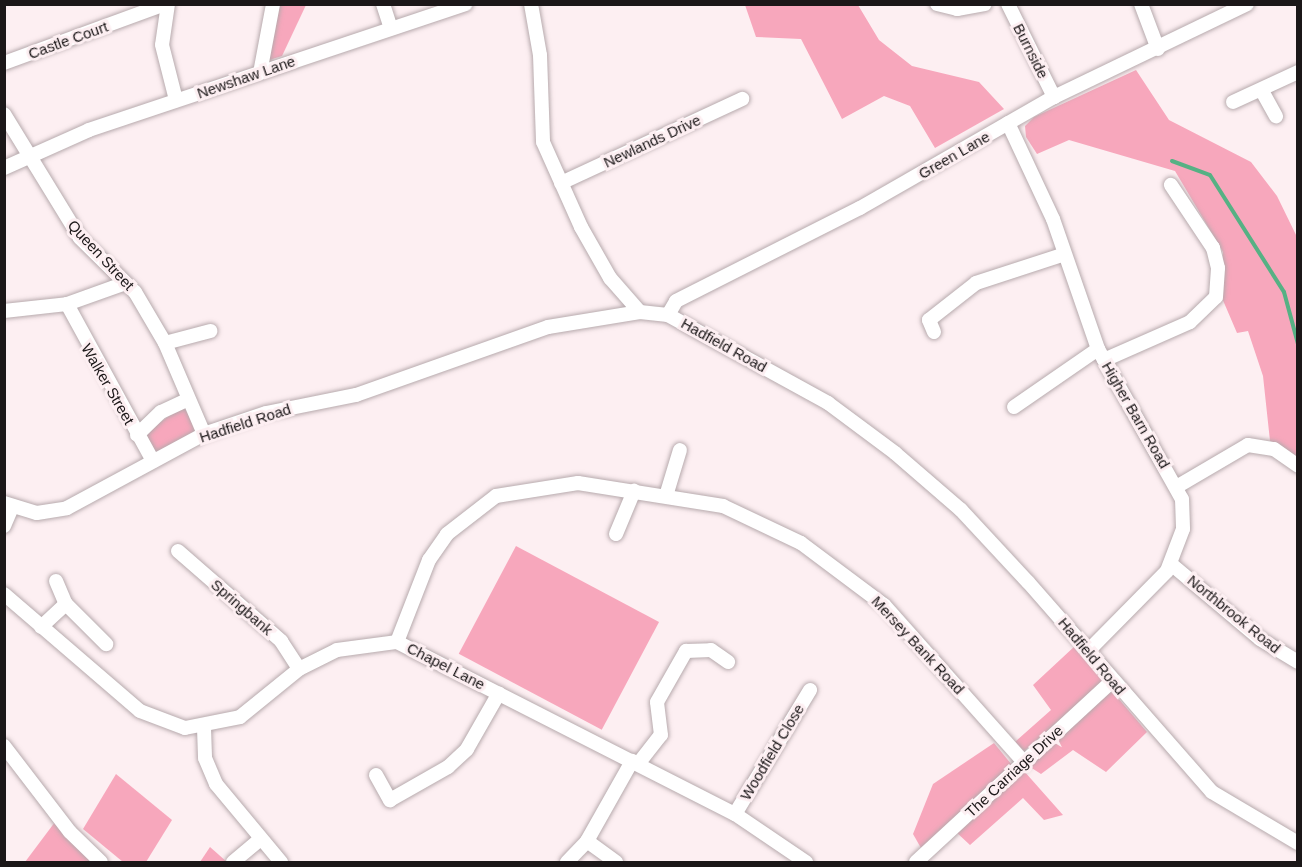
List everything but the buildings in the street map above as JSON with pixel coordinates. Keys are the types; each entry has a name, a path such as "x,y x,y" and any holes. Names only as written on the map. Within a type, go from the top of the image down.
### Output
{"street":[{"name":"Castle Court","path":"4,63 166,4"},
{"path":"166,4 162,45 176,100"},
{"path":"260,73 273,4"},
{"path":"383,4 390,27"},
{"name":"Newshaw Lane","path":"4,168 29,156 176,100 390,27 465,4"},
{"path":"531,4 543,142 561,183 610,278 640,312"},
{"path":"937,4 957,9 986,4"},
{"name":"Burnside","path":"1008,4 1054,97"},
{"path":"1141,4 1158,49"},
{"name":"Green Lane","path":"668,315 676,301 860,208 1054,97 1158,49 1247,4"},
{"path":"1233,102 1262,91 1298,72"},
{"path":"1262,91 1276,116"},
{"name":"Newlands Drive","path":"561,183 742,99"},
{"name":"Queen Street","path":"4,114 80,238 123,284 135,292 165,343 187,400 204,434"},
{"name":"Higher Barn Road","path":"1008,123 1053,219 1062,255 1101,355 1178,486 1183,529 1171,564 1088,651"},
{"path":"1014,407 1101,355 1190,322 1216,297 1218,268 1213,248 1171,185"},
{"path":"934,332 929,320 976,283 1062,255"},
{"path":"4,311 67,304 123,284"},
{"name":"Walker Street","path":"67,304 153,461"},
{"name":"Hadfield Road","path":"8,505 47,513 67,508 204,434 266,413 356,395 548,327 640,312 668,315 828,403 895,453 961,510 1212,792 1298,843"},
{"path":"165,343 210,330"},
{"path":"137,435 161,412 187,400"},
{"path":"1178,486 1248,445 1274,449 1298,466"},
{"path":"666,496 680,450"},
{"name":"Mersey Bank Road","path":"397,642 429,560 447,534 487,502 532,486 578,483 723,506 766,523 839,567 884,605 1023,761"},
{"path":"616,534 634,491"},
{"path":"4,526 8,505"},
{"name":"Springbank","path":"178,551 281,641 299,669"},
{"name":"Northbrook Road","path":"1171,564 1260,639 1298,662"},
{"path":"56,581 66,604 106,644"},
{"name":"Chapel Lane","path":"4,594 140,711 169,725 204,728 240,717 299,669 337,650 397,642 735,814 806,862"},
{"path":"41,627 66,604"},
{"path":"567,862 587,841 635,762 661,735 657,702 686,651 711,650 728,662"},
{"name":"The Carriage Drive","path":"916,862 1023,761 1113,681"},
{"name":"Woodfield Close","path":"735,814 810,690"},
{"path":"376,775 390,800 448,768 467,749 499,693"},
{"path":"204,728 205,758 216,784 258,841 281,862"},
{"path":"4,746 70,832 101,862"},
{"path":"233,862 258,841"},
{"path":"587,841 616,862"}],"shaded area":[{"path":"280,5 306,5 282,56 266,61"},
{"path":"745,5 858,5 879,40 912,66 979,82 1004,109 935,148 910,106 884,96 842,119 801,39 756,37"},
{"path":"1136,70 1169,120 1251,162 1277,196 1297,237 1297,457 1270,441 1263,376 1248,331 1237,333 1222,298 1223,252 1175,171 1069,140 1037,154 1026,137 1025,126 1034,117"},
{"path":"185,404 200,433 155,456 142,436"},
{"path":"516,546 659,622 602,730 459,654"},
{"path":"1076,645 1104,681 1024,751 1015,742 1051,710 1033,685"},
{"path":"1112,691 1147,732 1106,772 1073,750 1041,774 1027,765"},
{"path":"994,743 1012,765 921,848 913,834 933,784"},
{"path":"1024,771 1063,815 1044,820 1023,798 970,845 956,832"},
{"path":"116,774 172,820 146,862 123,862 83,829"},
{"path":"58,818 108,862 25,862"},
{"path":"210,847 227,862 200,862"}],"waterway":[{"path":"1172,161 1210,175 1284,292 1298,344"}]}
